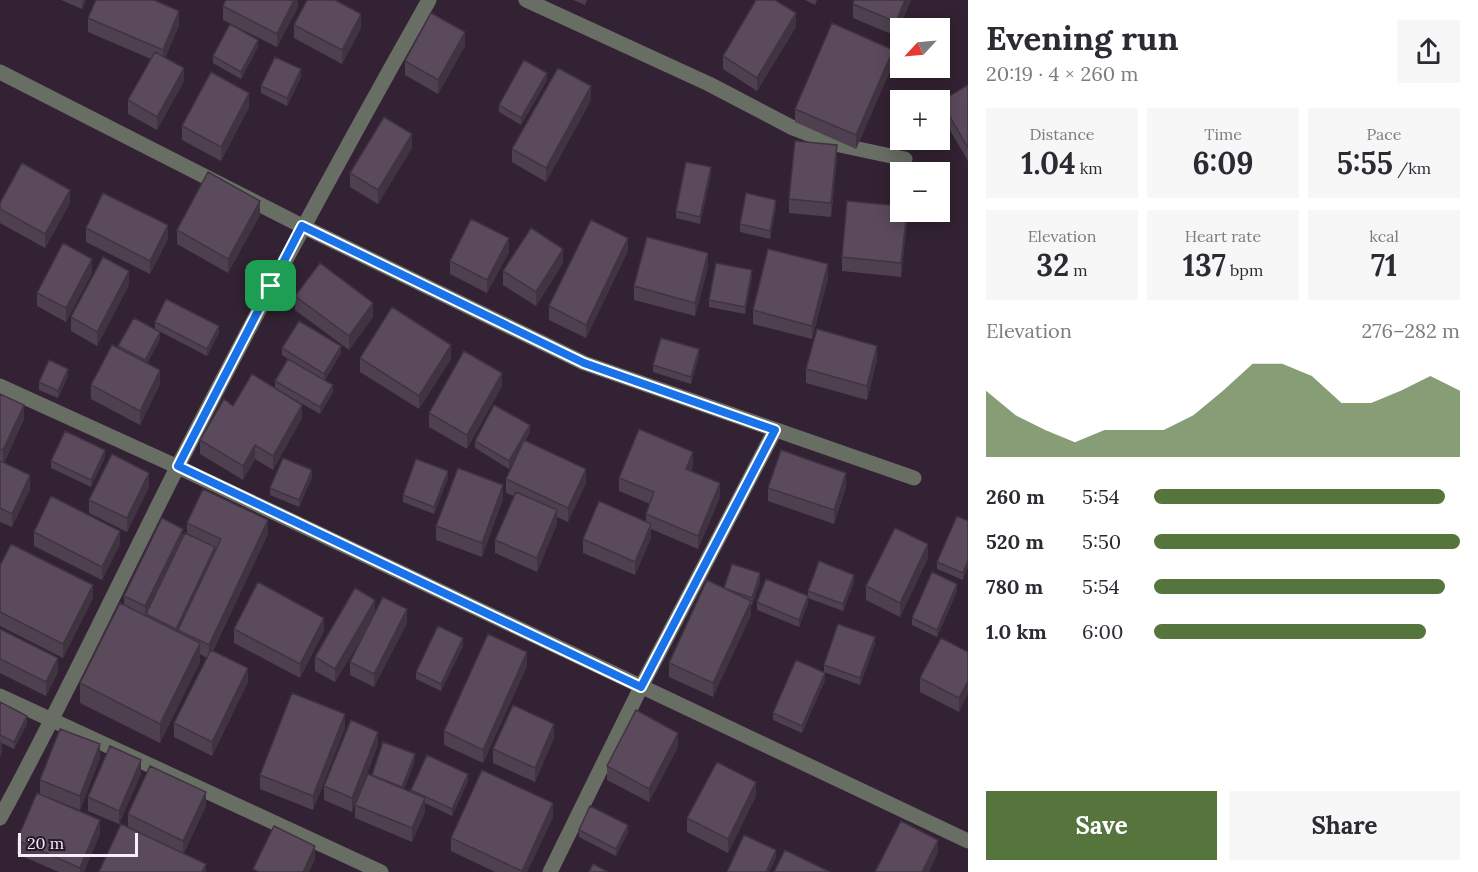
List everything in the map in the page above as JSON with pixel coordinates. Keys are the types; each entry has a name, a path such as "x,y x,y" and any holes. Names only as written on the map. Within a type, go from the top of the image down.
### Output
{"street":[{"path":"0,818 54,720 178,466 302,226 429,0"},
{"path":"526,0 709,84 793,128 835,144 905,159"},
{"path":"0,72 302,226 584,363 914,478"},
{"path":"0,386 178,466 968,841"},
{"path":"550,872 641,687 775,430"},
{"path":"0,696 381,872"}],"building":[{"path":"96,0 154,0 179,11 163,50 88,18"},
{"path":"226,0 294,0 277,34 223,6"},
{"path":"307,0 335,0 361,14 342,50 294,25"},
{"path":"756,0 775,0 796,13 757,78 723,56"},
{"path":"854,0 905,0 898,18 890,19 853,4"},
{"path":"431,13 465,32 438,80 405,61"},
{"path":"832,23 890,49 890,57 856,135 795,109"},
{"path":"230,24 258,40 241,72 213,56"},
{"path":"155,52 184,68 157,117 128,100"},
{"path":"275,57 301,69 287,98 261,86"},
{"path":"524,60 547,73 521,118 499,105"},
{"path":"558,68 591,86 546,168 512,149"},
{"path":"211,72 249,93 221,147 182,126"},
{"path":"968,85 968,148 950,117 950,96"},
{"path":"384,117 412,134 378,190 350,173"},
{"path":"795,141 837,145 831,203 789,199"},
{"path":"686,162 711,167 700,217 676,211"},
{"path":"22,163 70,190 45,234 0,209 0,203"},
{"path":"208,172 260,201 228,259 177,230"},
{"path":"103,193 168,225 150,261 86,228"},
{"path":"746,193 776,200 770,231 740,224"},
{"path":"847,201 890,205 890,222 906,222 901,263 842,257"},
{"path":"471,219 509,238 487,280 450,261"},
{"path":"591,220 628,238 586,325 549,306"},
{"path":"531,228 563,249 536,292 503,271"},
{"path":"647,237 708,253 695,303 634,286"},
{"path":"63,243 92,259 66,308 37,293"},
{"path":"768,249 828,264 812,326 753,310"},
{"path":"103,257 129,271 97,332 71,317"},
{"path":"320,263 373,303 349,336 295,296"},
{"path":"716,263 752,270 745,307 709,300"},
{"path":"166,299 219,326 207,349 155,322"},
{"path":"392,307 451,345 419,396 360,358"},
{"path":"134,318 160,332 145,360 118,346"},
{"path":"299,321 341,346 324,374 282,348"},
{"path":"817,329 877,346 867,386 806,369"},
{"path":"661,338 699,349 691,377 653,365"},
{"path":"112,345 160,370 140,411 91,385"},
{"path":"464,351 502,373 467,435 429,413"},
{"path":"288,359 333,385 320,407 275,381"},
{"path":"49,360 68,369 58,391 39,382"},
{"path":"252,374 302,405 273,456 255,445 243,466 200,440 224,399 233,406"},
{"path":"0,394 24,405 3,450 0,449"},
{"path":"494,405 530,425 509,461 475,441"},
{"path":"639,429 693,452 686,469 720,483 698,536 646,514 654,492 619,478"},
{"path":"65,431 105,450 91,480 51,461"},
{"path":"524,440 586,469 568,508 506,479"},
{"path":"781,450 846,473 834,510 768,488"},
{"path":"112,454 149,473 127,518 89,500"},
{"path":"283,458 312,470 299,500 270,488"},
{"path":"416,459 448,471 434,507 403,495"},
{"path":"0,461 30,475 12,514 0,508"},
{"path":"458,468 503,485 482,543 436,526"},
{"path":"203,489 268,520 209,645 178,630 221,539 187,523"},
{"path":"516,492 557,510 537,558 495,540"},
{"path":"51,496 120,531 102,567 34,532"},
{"path":"599,501 651,524 635,562 583,539"},
{"path":"957,516 968,521 968,560 963,573 937,562"},
{"path":"162,518 183,529 145,606 124,596"},
{"path":"895,528 928,544 900,603 866,586"},
{"path":"185,533 215,547 176,629 146,614"},
{"path":"11,544 93,585 63,644 0,612 0,566"},
{"path":"819,561 854,575 843,604 808,591"},
{"path":"732,564 760,573 752,598 724,588"},
{"path":"932,572 957,584 937,630 912,618"},
{"path":"766,579 808,596 799,620 757,602"},
{"path":"707,580 751,601 713,683 669,663"},
{"path":"258,582 324,618 300,664 234,629"},
{"path":"355,588 375,600 335,669 315,657"},
{"path":"383,597 407,609 374,674 350,662"},
{"path":"120,603 200,643 160,724 80,683"},
{"path":"838,624 875,637 860,678 824,665"},
{"path":"438,626 463,638 441,684 416,672"},
{"path":"0,629 58,658 46,682 0,659"},
{"path":"488,634 527,652 483,750 444,731"},
{"path":"941,638 968,652 968,681 959,698 920,678"},
{"path":"211,650 248,668 212,742 174,723"},
{"path":"796,660 825,673 802,726 773,713"},
{"path":"292,693 345,714 313,796 260,775"},
{"path":"0,702 27,716 14,742 0,735"},
{"path":"513,705 554,724 535,768 493,749"},
{"path":"636,710 678,733 649,789 607,766"},
{"path":"351,720 378,732 352,798 324,786"},
{"path":"60,729 100,744 80,796 40,780"},
{"path":"383,742 415,754 402,787 372,775"},
{"path":"110,746 141,760 119,811 88,797"},
{"path":"427,755 468,774 452,809 411,790"},
{"path":"717,762 756,782 728,839 687,818"},
{"path":"150,766 206,792 183,841 128,814"},
{"path":"482,770 553,803 522,871 451,838"},
{"path":"368,774 425,798 412,828 355,805"},
{"path":"37,793 100,820 80,868 17,840"},
{"path":"590,806 628,825 616,849 579,830"},
{"path":"901,821 938,840 922,872 875,872"},
{"path":"121,824 206,864 202,872 99,872"},
{"path":"274,826 315,846 303,872 259,872 253,869"},
{"path":"744,835 776,850 766,872 727,872"},
{"path":"785,850 830,872 774,872"},
{"path":"593,864 608,872 589,872"}],"route":[{"path":"302,226 584,363 775,430 641,687 178,466 271,286 302,226"}]}
